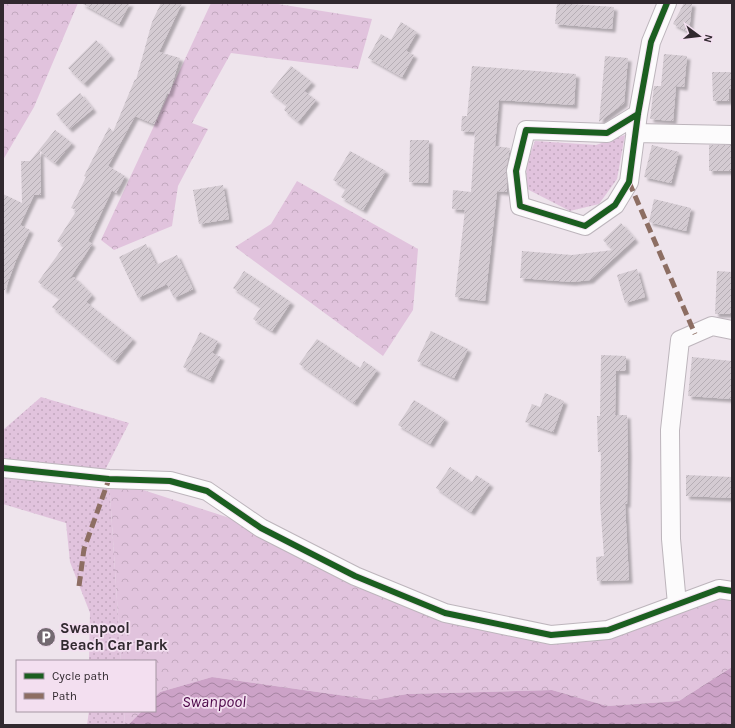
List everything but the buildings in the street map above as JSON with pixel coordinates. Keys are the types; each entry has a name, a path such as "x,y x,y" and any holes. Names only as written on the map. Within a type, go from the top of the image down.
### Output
{"street":[{"path":"638,114 607,133 526,130 516,171 520,206 585,226 615,205 629,182 635,133 651,42 667,3"},
{"path":"635,133 732,135"},
{"path":"677,604 671,539 670,430 680,340 712,326 732,330"},
{"path":"3,468 109,479 170,481 207,491 261,528 356,576 445,614 551,635 608,630 719,589 732,591"}],"green space":[{"path":"3,3 78,3 34,107 3,160"},
{"path":"211,3 272,3 372,19 358,69 231,53 192,123 208,129 178,186 172,226 114,250 101,240"},
{"path":"625,135 617,179 599,204 570,211 527,189 526,165 535,141 596,145"},
{"path":"297,181 418,249 413,310 383,356 235,247 271,224"},
{"path":"41,397 129,423 101,478 109,479 121,660 89,660 90,613 70,562 66,523 3,504 3,430"},
{"path":"109,479 261,528 445,613 551,635 732,591 732,667 679,701 607,706 552,690 407,694 374,700 212,677 160,692 156,696 156,660 121,660"},
{"path":"89,712 124,712 125,725 87,725"},
{"path":"124,712 141,712 128,725 125,725"}],"water":[{"name":"Swanpool","path":"732,667 732,725 128,725 141,712 156,712 156,696 160,692 212,677 374,700 407,694 552,690 607,706 679,701"}],"marked path":[{"path":"629,182 695,334"},
{"path":"79,586 84,549 109,479"}],"cycle path":[{"path":"638,114 607,133 526,130 516,171 520,206 585,226 615,205 629,182 638,114 651,42 667,3"},
{"path":"3,468 109,479 170,481 207,491 261,528 355,576 445,613 551,635 608,630 719,589 732,591"}],"place":[{"name":"Swanpool Beach Car Park","path":"46,637"}]}
